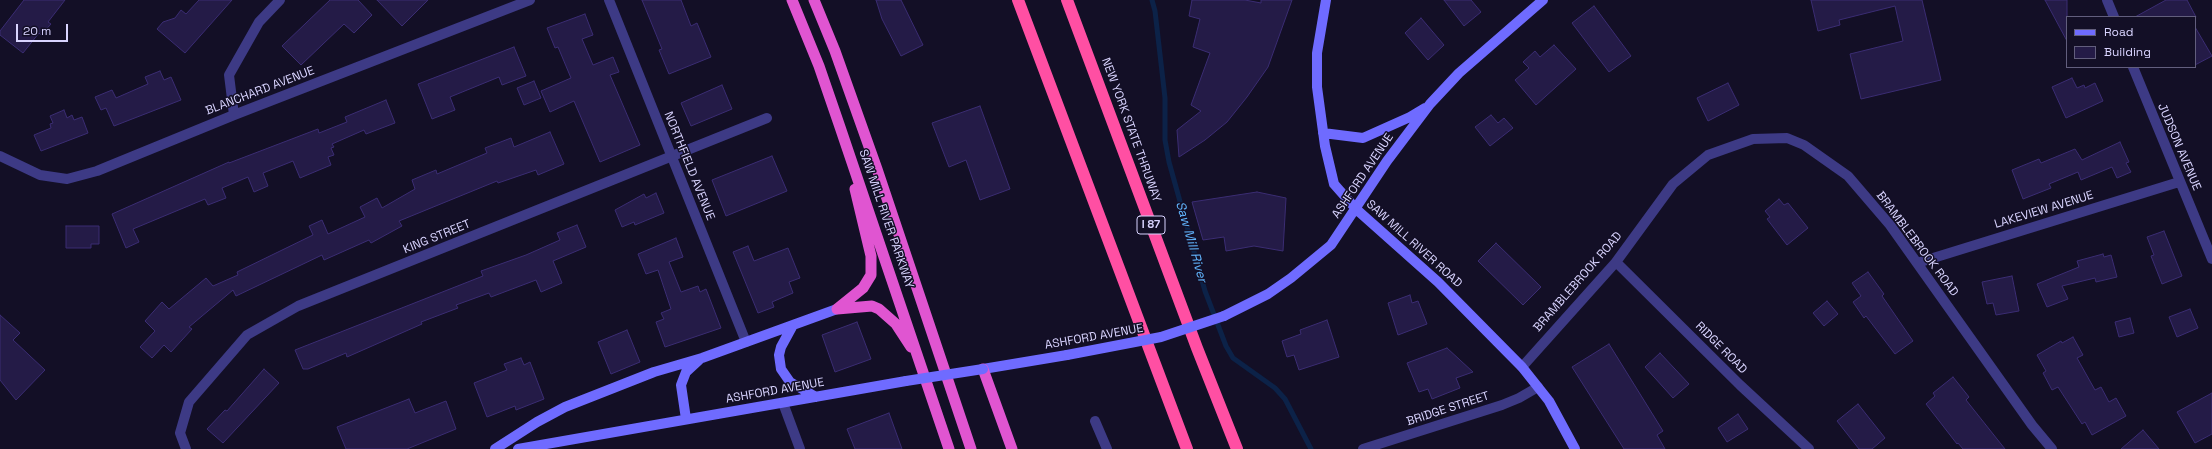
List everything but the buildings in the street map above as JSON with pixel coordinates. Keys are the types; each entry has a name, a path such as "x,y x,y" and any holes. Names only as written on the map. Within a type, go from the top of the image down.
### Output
{"highway":[{"name":"SAW MILL RIVER PARKWAY","path":"792,0 819,66 949,449"},
{"name":"SAW MILL RIVER PARKWAY","path":"814,0 835,51 874,161 971,449"},
{"path":"1018,0 1188,449"},
{"name":"NEW YORK STATE THRUWAY","path":"1067,0 1197,348 1237,449"},
{"path":"837,309 863,288 871,275 872,266 840,127"},
{"path":"837,309 872,306 884,313 896,324 920,361"},
{"path":"983,369 1012,449"}],"main road":[{"name":"SAW MILL RIVER ROAD","path":"1326,0 1317,53 1317,87 1322,133 1334,184 1356,209 1438,282 1522,367 1549,401 1575,449"},
{"name":"ASHFORD AVENUE","path":"518,449 906,381 1147,341 1192,328 1224,316 1268,294 1331,245 1387,161 1430,104 1459,73 1543,0"},
{"path":"1322,133 1363,138 1410,117 1430,104"},
{"path":"495,449 537,422 565,407 654,372 702,358 837,309"},
{"path":"793,325 781,348 779,362 781,370 790,382 816,397"},
{"path":"686,419 681,392 683,378 690,366 702,358"}],"street":[{"path":"234,115 229,75 259,22 280,0"},
{"name":"BLANCHARD AVENUE","path":"0,156 40,175 67,179 97,171 234,115 530,0"},
{"name":"NORTHFIELD AVENUE","path":"609,0 746,342"},
{"path":"2107,0 2114,16"},
{"name":"JUDSON AVENUE","path":"2133,68 2179,182 2212,259"},
{"name":"KING STREET","path":"186,449 180,433 189,402 248,335 298,306 767,118"},
{"name":"BRAMBLEBROOK ROAD","path":"1522,367 1616,262 1673,184 1708,155 1753,139 1788,138 1804,145 1848,176 1890,225 2032,425 2052,449"},
{"name":"LAKEVIEW AVENUE","path":"1917,263 2179,182"},
{"name":"RIDGE ROAD","path":"1616,262 1740,385 1809,449"},
{"name":"BRIDGE STREET","path":"1363,448 1502,404 1519,398 1538,387"},
{"path":"783,403 800,449"},
{"path":"1095,421 1107,449"}],"waterway":[{"name":"Saw Mill River","path":"1152,0 1155,11 1165,98 1165,140 1169,162 1205,291 1226,346 1233,358 1275,388 1285,399 1311,449"}]}
